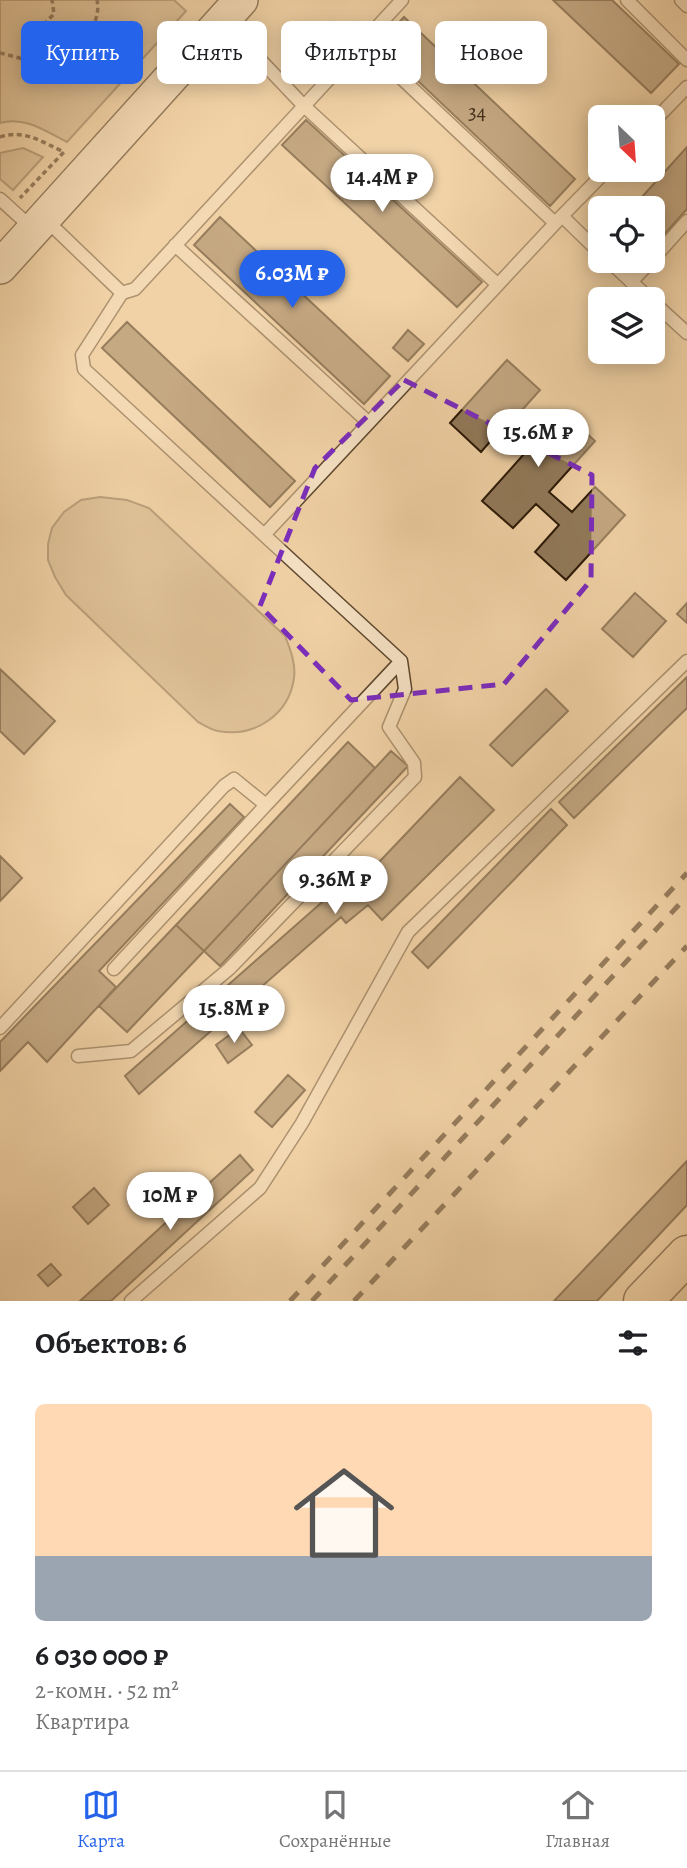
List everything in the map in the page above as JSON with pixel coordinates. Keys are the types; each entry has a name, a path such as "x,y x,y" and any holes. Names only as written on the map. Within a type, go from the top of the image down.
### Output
{"highway":[{"path":"643,1301 687,1255"}],"main road":[{"path":"0,267 29,219 234,8"}],"lane":[{"path":"382,21 402,0"},
{"path":"627,0 687,60"},
{"path":"681,0 687,6"},
{"path":"234,8 251,50 304,106 497,284"},
{"path":"78,1056 131,1051 229,969 415,777 414,763 389,727 405,689 401,661 85,369 82,355 122,293 135,289 324,84"},
{"path":"409,84 588,243"},
{"path":"665,110 687,87"},
{"path":"264,535 595,182"},
{"path":"0,199 122,293"},
{"path":"665,246 687,221"},
{"path":"175,245 368,422"},
{"path":"622,273 637,287"},
{"path":"631,282 640,273"},
{"path":"665,313 687,333"},
{"path":"114,969 401,661"},
{"path":"131,1301 260,1188 302,1123 408,932 687,661"},
{"path":"0,1028 224,786 234,779 266,805"}],"path":[{"path":"47,21 54,14 52,0"},
{"path":"94,21 99,10 97,0"},
{"path":"0,53 21,58"},
{"path":"0,137 12,133 27,134 64,152 29,219"}],"highlighted area":[{"path":"404,380 592,475 591,580 504,684 351,700 260,606 315,468"}],"shaded area":[{"path":"0,0 174,0 186,11 177,21 157,21 157,43 143,58 143,21 21,21 21,84 120,84 67,142 26,123 0,123"},
{"path":"23,148 43,157 13,190 0,179 0,153"},
{"path":"100,497 127,500 149,508 285,636 291,651 294,678 285,703 268,721 244,731 231,732 215,730 198,722 66,595 48,560 52,528 64,512 81,500"}],"building":[{"path":"553,0 612,0 679,64 651,93"},
{"path":"421,33 435,46 435,84 475,84 575,179 550,206 421,84"},
{"path":"306,120 482,282 457,307 282,145"},
{"path":"687,147 687,209 665,234 665,196 643,196 655,182 665,182 665,171"},
{"path":"220,217 390,376 364,404 194,245"},
{"path":"127,322 295,481 270,507 102,348"},
{"path":"408,330 424,344 408,361 393,348"},
{"path":"507,360 540,390 522,410 546,431 563,412 595,441 549,492 572,512 595,487 625,515 566,580 535,552 559,525 536,504 513,528 482,501 532,445 507,422 481,452 450,423"},
{"path":"635,593 666,621 633,657 602,629"},
{"path":"687,603 687,623 677,614"},
{"path":"0,669 55,721 24,754 0,731"},
{"path":"687,677 687,708 574,818 559,802"},
{"path":"546,689 568,711 512,766 490,745"},
{"path":"348,742 375,768 204,951 176,925"},
{"path":"391,751 408,766 220,966 204,951"},
{"path":"460,777 494,810 382,920 368,905 346,923 341,917 139,1094 125,1076 355,873 362,880"},
{"path":"230,804 244,817 99,971 116,987 47,1062 28,1042 0,1071 0,1042"},
{"path":"551,809 567,825 428,968 412,952"},
{"path":"0,856 22,878 0,901"},
{"path":"176,925 204,951 127,1032 99,1006"},
{"path":"239,1028 252,1045 228,1063 216,1045"},
{"path":"288,1075 305,1090 272,1127 255,1112"},
{"path":"240,1155 253,1170 111,1301 80,1301"},
{"path":"687,1161 687,1205 597,1301 554,1301"},
{"path":"94,1188 109,1205 88,1224 73,1207"},
{"path":"51,1264 61,1275 48,1286 38,1275"}],"railway":[{"path":"290,1301 687,873"},
{"path":"312,1301 687,896"},
{"path":"354,1301 687,946"}]}
